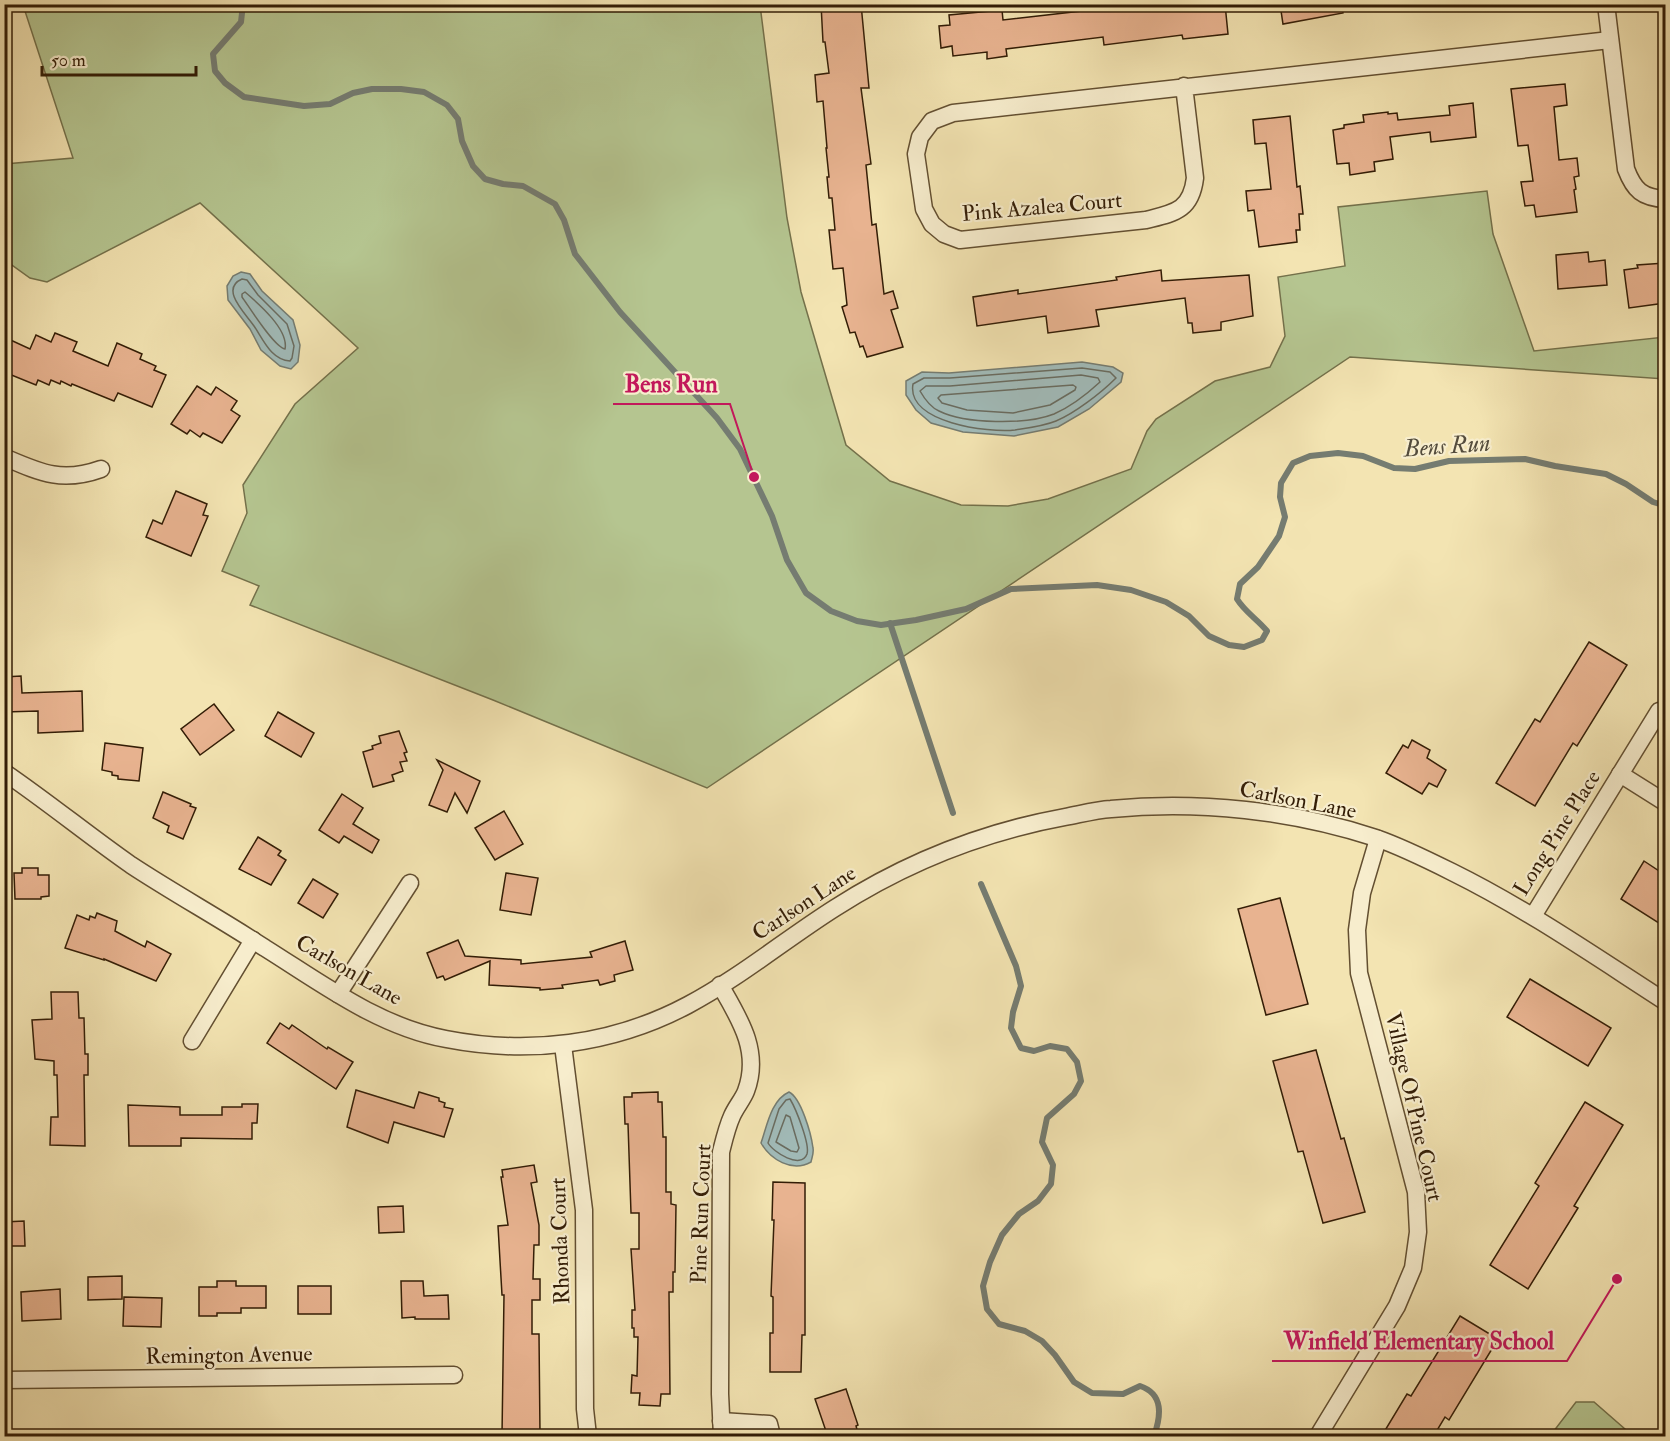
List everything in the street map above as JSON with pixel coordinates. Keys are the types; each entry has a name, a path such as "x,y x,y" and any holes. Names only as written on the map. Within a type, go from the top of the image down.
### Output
{"street":[{"path":"1606,4 1626,169 1630,181 1638,191 1651,198 1665,199"},
{"name":"Pink Azalea Court","path":"1185,86 1195,178 1193,192 1175,213 1146,220 960,240 944,234 932,224 924,209 916,154 920,137 932,121 952,113 1185,86 1610,40"},
{"path":"4,457 31,469 59,477 84,475 101,469"},
{"name":"Long Pine Place","path":"1533,916 1659,711 1665,716"},
{"name":"Carlson Lane","path":"4,772 42,797 89,836 136,868 338,994 389,1021 441,1039 496,1046 563,1046 613,1035 650,1023 691,1004 873,884 928,858 972,841 1039,822 1108,809 1173,806 1239,810 1312,821 1378,839 1431,861 1533,916 1665,1002"},
{"name":"Long Pine Place","path":"1620,774 1665,803"},
{"name":"Village Of Pine Court","path":"1318,1437 1397,1306 1413,1268 1418,1232 1416,1192 1359,973 1357,930 1362,893 1378,839"},
{"path":"338,994 410,883"},
{"path":"192,1041 253,940"},
{"name":"Pine Run Court","path":"720,985 743,1026 749,1042 751,1059 746,1092 732,1116 721,1152 722,1429 769,1424 772,1437"},
{"name":"Rhonda Court","path":"563,1046 584,1210 585,1409 588,1437"},
{"name":"Remington Avenue","path":"4,1380 454,1375"}],"green space":[{"path":"23,5 760,5 787,218 801,292 846,445 890,481 961,505 1008,506 1048,499 1131,469 1147,431 1156,419 1215,381 1270,367 1285,336 1278,277 1345,266 1338,207 1487,191 1493,234 1534,351 1665,337 1665,379 1350,357 707,788 493,700 250,605 259,586 222,571 247,513 243,485 295,404 358,348 200,203 47,282 30,278 5,260 5,164 73,158"},
{"path":"1576,1402 1594,1402 1633,1436 1550,1436"}],"water":[{"path":"241,272 250,274 262,291 293,320 300,345 298,362 291,369 280,366 261,350 250,329 228,300 227,286 233,276"},
{"path":"1082,362 1113,367 1123,373 1121,382 1089,409 1058,427 1014,436 963,432 931,423 916,410 906,395 906,381 922,372 949,373"},
{"path":"789,1092 798,1101 812,1142 811,1162 804,1165 782,1163 761,1143 774,1107"}],"building":[{"path":"821,4 861,4 869,88 861,88 871,164 866,165 872,225 876,224 884,294 893,291 898,308 891,310 903,347 867,357 863,346 860,347 855,332 850,333 842,307 847,305 843,268 833,269 829,230 835,230 832,198 829,198 827,177 829,177 823,101 817,102 815,75 829,73 825,42 823,42"},
{"path":"1117,4 1225,4 1228,34 1183,39 1182,35 1104,45 1103,37 1006,49 1007,56 987,59 987,52 953,56 952,46 941,48 939,26 950,25 949,15 1002,10 1003,20 1099,9 1099,7"},
{"path":"1280,4 1342,4 1343,13 1283,24"},
{"path":"1565,84 1567,105 1554,107 1559,160 1577,158 1579,176 1574,177 1576,189 1574,190 1577,212 1536,217 1534,205 1525,206 1521,182 1533,181 1528,145 1518,146 1511,89"},
{"path":"1473,103 1476,137 1431,142 1430,132 1390,137 1393,159 1374,162 1375,171 1350,175 1349,163 1337,164 1333,130 1344,128 1344,125 1364,122 1363,115 1397,113 1398,120 1450,115 1449,106"},
{"path":"1290,116 1297,187 1300,186 1303,214 1299,214 1300,230 1296,230 1297,242 1259,247 1254,210 1248,211 1246,191 1271,189 1266,143 1255,144 1253,120"},
{"path":"1588,252 1589,262 1605,260 1607,285 1558,289 1556,255"},
{"path":"1665,263 1665,303 1629,308 1624,270 1638,268 1637,265"},
{"path":"1161,270 1162,281 1249,275 1253,316 1221,322 1221,330 1193,333 1192,323 1188,323 1185,298 1096,310 1099,326 1048,333 1046,316 977,326 973,297 1018,290 1018,294 1117,280 1116,277"},
{"path":"55,333 77,342 73,351 108,366 117,343 142,354 140,359 156,366 154,370 166,375 152,407 118,393 114,401 61,381 60,384 51,380 49,385 38,380 36,385 4,372 4,337 30,349 36,335 51,342"},
{"path":"197,386 211,395 216,387 237,401 231,410 240,416 222,443 203,433 200,437 190,430 187,434 171,424"},
{"path":"176,491 207,504 203,515 208,516 191,556 146,537 153,520 162,524"},
{"path":"1589,642 1627,665 1577,746 1573,743 1535,806 1496,783 1535,719 1540,722"},
{"path":"21,676 22,693 82,691 83,731 38,733 38,711 4,712 4,677"},
{"path":"214,704 234,730 200,755 181,729"},
{"path":"278,712 314,733 301,757 265,736"},
{"path":"399,731 407,752 404,753 407,761 400,762 403,771 392,775 394,781 373,787 363,752 381,743 379,736"},
{"path":"1412,740 1430,750 1427,758 1446,770 1437,787 1429,783 1422,794 1386,773 1403,745 1408,748"},
{"path":"105,743 143,748 139,781 118,779 118,776 112,775 112,772 102,770"},
{"path":"437,760 480,781 467,813 455,793 447,812 429,805 443,770"},
{"path":"163,792 196,808 183,839 167,832 169,826 153,818"},
{"path":"342,794 363,808 353,824 379,840 372,853 344,836 339,843 319,830"},
{"path":"504,811 523,844 495,860 475,828"},
{"path":"258,837 281,851 278,855 286,860 271,885 239,869"},
{"path":"1644,861 1665,875 1665,927 1621,899"},
{"path":"22,868 38,868 38,875 49,875 49,896 41,897 41,899 15,899 14,873 22,873"},
{"path":"506,873 538,878 531,915 500,910"},
{"path":"313,879 338,894 323,918 298,903"},
{"path":"1280,898 1308,1004 1266,1015 1238,909"},
{"path":"97,913 117,921 115,931 145,947 147,941 171,954 156,981 104,959 65,948 77,915 89,920 90,916 95,918"},
{"path":"458,940 465,956 521,960 521,964 592,957 590,952 625,941 633,970 614,975 615,981 600,985 598,980 562,985 563,988 540,990 540,988 489,985 490,961 445,980 443,976 437,978 427,953"},
{"path":"1530,979 1611,1028 1588,1066 1507,1017"},
{"path":"51,992 78,992 79,1018 84,1018 85,1054 88,1054 88,1075 84,1075 85,1146 50,1145 51,1117 58,1117 57,1075 54,1075 54,1061 35,1059 32,1020 52,1019"},
{"path":"280,1023 289,1029 292,1025 327,1049 328,1047 353,1062 336,1089 267,1043"},
{"path":"1316,1050 1341,1139 1344,1138 1365,1212 1323,1223 1303,1151 1298,1152 1273,1061"},
{"path":"356,1090 414,1108 419,1092 439,1098 439,1101 445,1103 444,1107 453,1109 444,1137 394,1122 388,1143 347,1127"},
{"path":"658,1092 658,1102 662,1102 663,1137 666,1137 666,1192 671,1192 671,1204 676,1205 675,1272 673,1272 673,1292 669,1292 670,1394 661,1394 660,1406 639,1405 640,1393 631,1393 632,1375 637,1376 638,1337 634,1337 634,1328 632,1328 632,1310 635,1310 631,1249 639,1249 639,1213 631,1213 628,1124 625,1124 624,1097 632,1097 632,1093"},
{"path":"1585,1102 1623,1125 1574,1206 1578,1208 1528,1289 1490,1265 1539,1186 1535,1183"},
{"path":"242,1104 258,1104 257,1123 252,1123 252,1139 181,1138 181,1146 129,1146 128,1105 180,1107 180,1115 222,1115 222,1107 242,1107"},
{"path":"534,1165 537,1182 531,1183 539,1225 539,1245 534,1245 533,1279 540,1279 540,1300 532,1300 532,1334 539,1334 540,1434 502,1435 504,1295 502,1295 498,1226 508,1225 501,1177 503,1177 502,1170"},
{"path":"773,1182 805,1183 805,1335 802,1335 801,1372 770,1372 770,1333 773,1333 773,1297 771,1296"},
{"path":"403,1206 404,1232 379,1233 378,1207"},
{"path":"24,1221 25,1246 4,1246 4,1222"},
{"path":"122,1276 122,1299 88,1300 88,1277"},
{"path":"217,1281 236,1281 236,1286 266,1286 266,1308 241,1308 241,1313 199,1316 199,1287 217,1287"},
{"path":"401,1281 423,1281 424,1296 448,1295 449,1319 402,1318"},
{"path":"298,1286 331,1286 331,1314 298,1314"},
{"path":"60,1289 61,1319 22,1321 21,1292"},
{"path":"124,1297 162,1298 161,1327 123,1326"},
{"path":"1460,1316 1498,1339 1449,1420 1445,1417 1433,1437 1381,1437 1407,1394 1411,1396"},
{"path":"846,1389 858,1425 856,1426 859,1437 828,1437 815,1399"}],"waterway":[{"name":"Bens Run","path":"243,4 241,22 213,54 215,71 225,83 244,97 304,106 330,104 353,93 372,89 424,92 447,105 458,119 462,141 473,166 485,179 523,186 555,204 564,220 575,254 620,312 717,418 740,449 772,516 787,560 806,593 831,611 857,621 881,625 916,620 966,609 1011,589 1097,585 1131,590 1166,602 1189,616 1209,636 1229,645 1244,647 1262,640 1267,631 1237,599 1240,584 1258,567 1279,536 1285,517 1280,497 1281,483 1293,463 1310,456 1338,453 1363,456 1394,468 1415,469 1449,461 1525,459 1606,474 1653,502 1666,506"},
{"path":"890,623 953,813"},
{"path":"981,884 1016,966 1021,986 1011,1028 1021,1048 1034,1051 1050,1046 1067,1049 1077,1062 1081,1081 1074,1094 1047,1118 1042,1142 1053,1165 1051,1184 1038,1201 1019,1214 1002,1235 990,1262 983,1286 987,1309 999,1324 1025,1331 1042,1341 1074,1382 1092,1393 1123,1394 1140,1386 1148,1390 1153,1394 1159,1406 1154,1436"}],"place":[{"name":"Bens Run","path":"754,477"},
{"name":"Winfield Elementary School","path":"1617,1279"}]}
